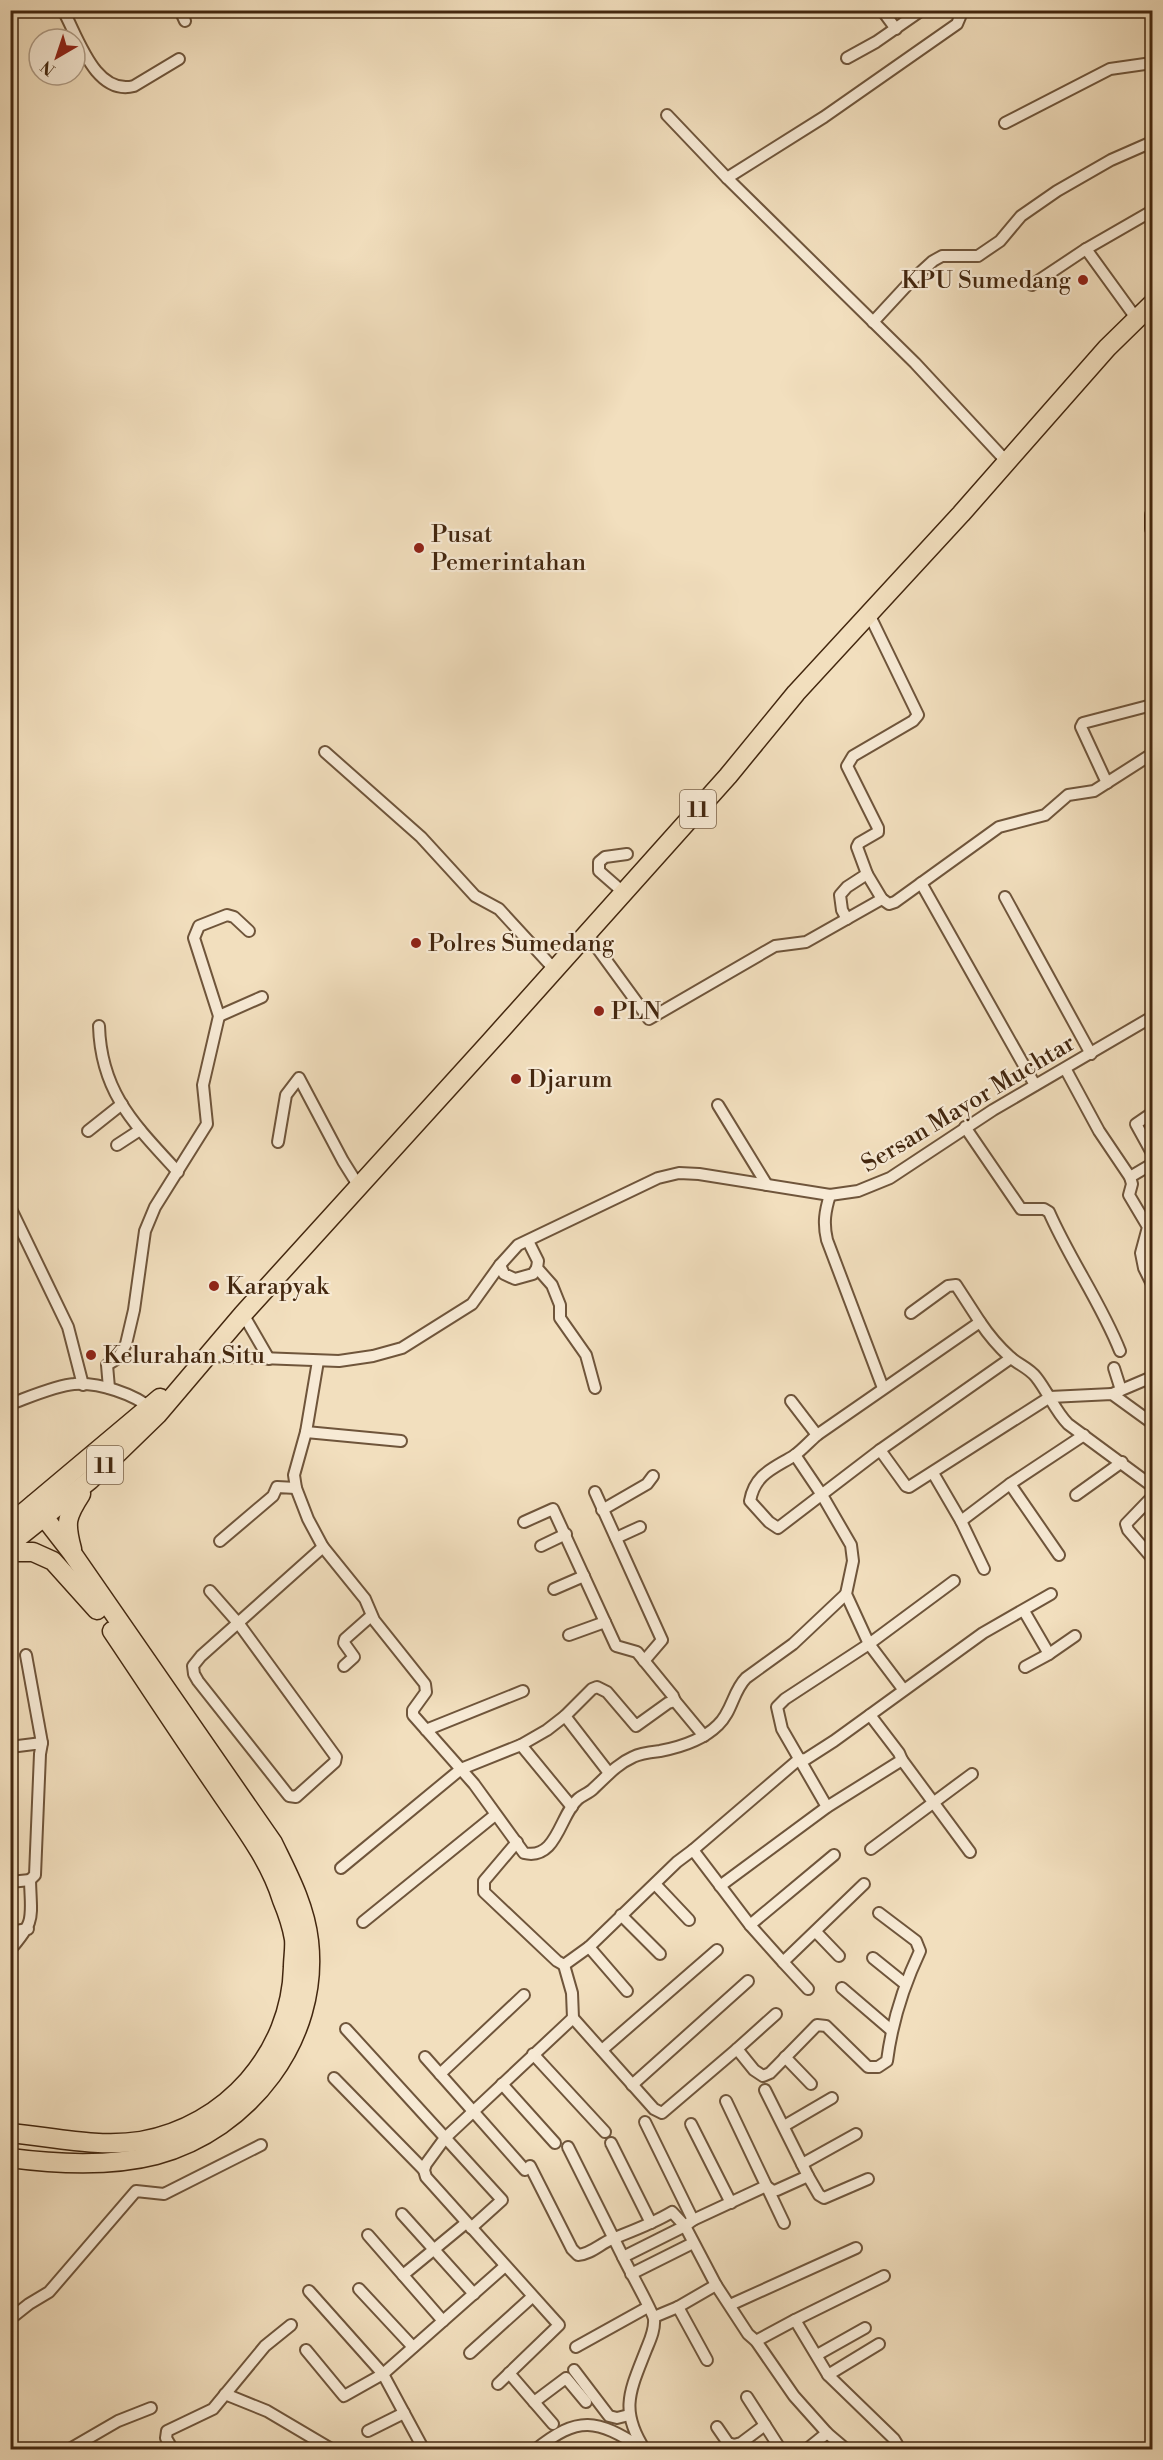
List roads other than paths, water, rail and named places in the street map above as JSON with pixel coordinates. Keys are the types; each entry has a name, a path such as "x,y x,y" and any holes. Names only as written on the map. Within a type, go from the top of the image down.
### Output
{"highway":[{"name":"11","path":"10,1544 36,1514 190,1376 358,1185 555,970 728,776 796,693 1136,318 1152,304"},
{"name":"11","path":"10,1524 36,1514 90,1480 153,1410"},
{"path":"72,1553 66,1526 70,1511 90,1480"},
{"path":"10,2158 35,2161 106,2162 155,2155 202,2138 228,2121 275,2073 290,2047 303,2014 308,1986 309,1941 300,1903 273,1843 72,1553 36,1514"},
{"path":"10,2133 116,2144 144,2140 189,2127 217,2110 240,2090 262,2062 276,2040 293,1979 294,1940 282,1898 258,1850 97,1610 36,1514"},
{"path":"10,1552 33,1552 53,1560 97,1610"}],"street":[{"path":"63,10 95,72 107,83 127,88 134,86 178,59"},
{"path":"882,10 896,29"},
{"path":"847,58 896,29 921,10"},
{"path":"727,178 834,111 957,24 960,17 957,10"},
{"path":"1005,123 1110,69 1152,63"},
{"path":"667,115 727,178 915,363 1007,462"},
{"path":"873,322 933,261 942,256 978,256 1000,241 1021,216 1057,191 1112,160 1152,142"},
{"path":"1032,285 1086,249 1152,211"},
{"path":"1086,249 1136,318"},
{"path":"1152,515 1152,529"},
{"path":"869,614 918,715 912,721 853,756 847,766 878,828 878,832 859,843 857,847 867,874 882,899 890,904 999,827 1045,815 1068,795 1094,791 1152,754"},
{"path":"1107,783 1081,727 1083,723 1152,705"},
{"path":"325,752 421,837 475,896 499,909 555,970"},
{"path":"623,892 599,871 599,862 605,857 627,855"},
{"path":"847,919 842,910 840,895 847,886 867,874"},
{"path":"921,883 1035,1084"},
{"path":"1005,897 1091,1054"},
{"path":"587,934 649,1019 775,946 806,942 882,899"},
{"path":"109,1388 107,1365 118,1358 126,1344 134,1310 145,1231 155,1207 207,1124 203,1085 219,1016 194,938 195,932 199,926 227,915 234,917 249,931"},
{"path":"219,1016 262,997"},
{"name":"Sersan Mayor Muchtar","path":"208,1356 339,1361 373,1356 402,1348 472,1304 500,1265 518,1245 658,1178 699,1174 830,1195 858,1191 890,1178 965,1127 1035,1084 1066,1070 1152,1017"},
{"path":"99,1026 100,1053 113,1092 140,1130 178,1172"},
{"path":"1066,1070 1100,1131 1130,1176 1132,1184 1130,1198 1148,1227 1141,1253 1144,1268 1152,1284"},
{"path":"278,1142 286,1095 299,1078 358,1185"},
{"path":"88,1131 122,1104"},
{"path":"718,1105 767,1185"},
{"path":"1152,1113 1136,1124 1152,1153"},
{"path":"965,1127 1021,1209 1044,1209 1049,1212 1120,1351"},
{"path":"117,1145 140,1130"},
{"path":"1130,1176 1152,1164"},
{"path":"830,1195 824,1226 827,1240 883,1388"},
{"path":"10,1207 68,1327 83,1385"},
{"path":"500,1265 504,1274 515,1279 532,1275 537,1268 538,1261 528,1241"},
{"path":"537,1268 552,1285 560,1305 560,1318 586,1355 595,1388"},
{"path":"910,1313 948,1286 956,1285 980,1322 1011,1358 1028,1368 1050,1397 1064,1421 1152,1486"},
{"path":"243,1314 269,1359"},
{"path":"980,1322 883,1388 795,1455 767,1470 751,1495 750,1501 769,1522 778,1528 880,1450 1011,1358"},
{"path":"318,1361 306,1432 294,1475 296,1488 308,1519 323,1547 365,1599 372,1616 425,1684 426,1692 412,1712 461,1769 524,1853 533,1855 558,1836 577,1799 592,1791 609,1773 633,1756 686,1744 704,1736 719,1725 727,1715 741,1683 793,1644 846,1594"},
{"path":"1115,1373 1117,1392 1152,1423"},
{"path":"880,1450 909,1487 1050,1397 1117,1392 1152,1377"},
{"path":"10,1404 73,1384 109,1388 138,1400 153,1410"},
{"path":"791,1401 817,1436"},
{"path":"306,1432 401,1441"},
{"path":"961,1521 1010,1484 1084,1435"},
{"path":"795,1455 852,1545 853,1552 846,1594 869,1644 903,1689"},
{"path":"1076,1495 1122,1462"},
{"path":"933,1473 961,1521 984,1569"},
{"path":"602,1510 647,1484 653,1476"},
{"path":"1010,1484 1036,1518 1059,1555"},
{"path":"220,1541 273,1496 277,1487 296,1488"},
{"path":"595,1492 662,1640 644,1660"},
{"path":"1152,1497 1126,1524 1128,1530 1152,1558"},
{"path":"524,1522 553,1509 616,1646 637,1652 704,1736"},
{"path":"616,1538 640,1527"},
{"path":"541,1546 566,1534"},
{"path":"210,1591 239,1624 336,1757 335,1762 296,1797 289,1796 194,1674 193,1666 196,1661 239,1624 323,1547"},
{"path":"554,1589 584,1576"},
{"path":"827,1807 782,1729 777,1707 785,1699 869,1644 954,1581"},
{"path":"564,1965 589,1947 693,1850 798,1760 806,1760 983,1633 1051,1594"},
{"path":"1024,1611 1049,1654"},
{"path":"344,1666 354,1657 344,1641 372,1616"},
{"path":"569,1635 605,1622"},
{"path":"1024,1667 1049,1654 1075,1636"},
{"path":"10,1882 30,1880 35,1875 42,1743 26,1654"},
{"path":"341,1868 461,1769 521,1745 565,1716 592,1689 597,1687 607,1692 636,1726 668,1703 675,1701"},
{"path":"426,1730 523,1691"},
{"path":"870,1715 970,1852"},
{"path":"565,1716 609,1773"},
{"path":"10,1747 42,1743"},
{"path":"521,1745 572,1807"},
{"path":"720,1886 827,1807 902,1760"},
{"path":"871,1849 972,1774"},
{"path":"363,1922 495,1815"},
{"path":"517,1842 484,1881 484,1892 556,1961 564,1965 572,1993 573,2018 654,2109 662,2113 776,2013"},
{"path":"693,1850 750,1925 808,1989"},
{"path":"750,1925 834,1855"},
{"path":"10,1950 28,1929 31,1917 30,1880"},
{"path":"655,1884 689,1920"},
{"path":"783,1962 864,1884"},
{"path":"737,2049 754,2070 763,2076 770,2073 817,2025 826,2026 868,2067 878,2067 887,2061 891,2030 904,1983 920,1950 916,1941 879,1913"},
{"path":"621,1915 660,1954"},
{"path":"10,1932 28,1929"},
{"path":"816,1932 838,1956"},
{"path":"589,1947 627,1991"},
{"path":"602,2050 717,1950"},
{"path":"873,1958 904,1983"},
{"path":"632,2085 748,1981"},
{"path":"842,1988 891,2030"},
{"path":"440,2074 524,1995"},
{"path":"424,2170 446,2136 573,2018"},
{"path":"346,2029 502,2200 434,2249 403,2275"},
{"path":"533,2054 605,2132"},
{"path":"425,2057 472,2111 527,2168 575,2253 585,2254 614,2238 621,2238 672,2212 689,2223"},
{"path":"785,2057 812,2084"},
{"path":"334,2078 424,2170 426,2176 504,2267 559,2325 498,2384"},
{"path":"502,2084 555,2143"},
{"path":"765,2090 819,2195 824,2198 868,2180"},
{"path":"784,2126 832,2098"},
{"path":"726,2102 784,2223"},
{"path":"645,2121 689,2223 693,2242 716,2285 748,2334 756,2341 794,2396 827,2433 847,2450"},
{"path":"691,2124 730,2203"},
{"path":"802,2164 856,2134"},
{"path":"611,2143 651,2223"},
{"path":"10,2319 28,2304 49,2292 136,2191 165,2194 261,2145"},
{"path":"568,2147 654,2317 653,2333 633,2382 628,2410 635,2434 645,2450"},
{"path":"766,2186 773,2191 808,2176"},
{"path":"623,2258 766,2186"},
{"path":"402,2214 474,2294"},
{"path":"368,2235 443,2321"},
{"path":"631,2274 693,2242"},
{"path":"730,2305 856,2248"},
{"path":"306,2350 344,2396 383,2374 504,2267"},
{"path":"756,2341 884,2276"},
{"path":"654,2317 678,2307 716,2285"},
{"path":"360,2289 413,2348"},
{"path":"309,2292 383,2374 424,2450"},
{"path":"470,2353 532,2297"},
{"path":"576,2347 648,2307"},
{"path":"678,2307 707,2360"},
{"path":"795,2320 828,2375 894,2439 897,2444 894,2450"},
{"path":"173,2450 166,2438 167,2431 213,2409 266,2346 291,2325"},
{"path":"817,2355 865,2328"},
{"path":"828,2375 879,2344"},
{"path":"573,2370 609,2416 617,2418 629,2415"},
{"path":"509,2373 553,2424"},
{"path":"534,2402 566,2378 586,2402"},
{"path":"225,2394 267,2411 333,2450"},
{"path":"747,2397 781,2450"},
{"path":"68,2450 118,2421 152,2408"},
{"path":"368,2431 404,2413"},
{"path":"542,2447 568,2427 595,2425 605,2427 645,2450"},
{"path":"717,2427 728,2443 734,2445 741,2443 765,2425"},
{"path":"806,2450 827,2433"}],"place":[{"name":"KPU Sumedang","path":"1083,280"},
{"name":"Pusat Pemerintahan","path":"419,548"},
{"name":"Polres Sumedang","path":"416,943"},
{"name":"PLN","path":"599,1011"},
{"name":"Djarum","path":"516,1079"},
{"name":"Karapyak","path":"214,1286"},
{"name":"Kelurahan Situ","path":"91,1355"}]}
